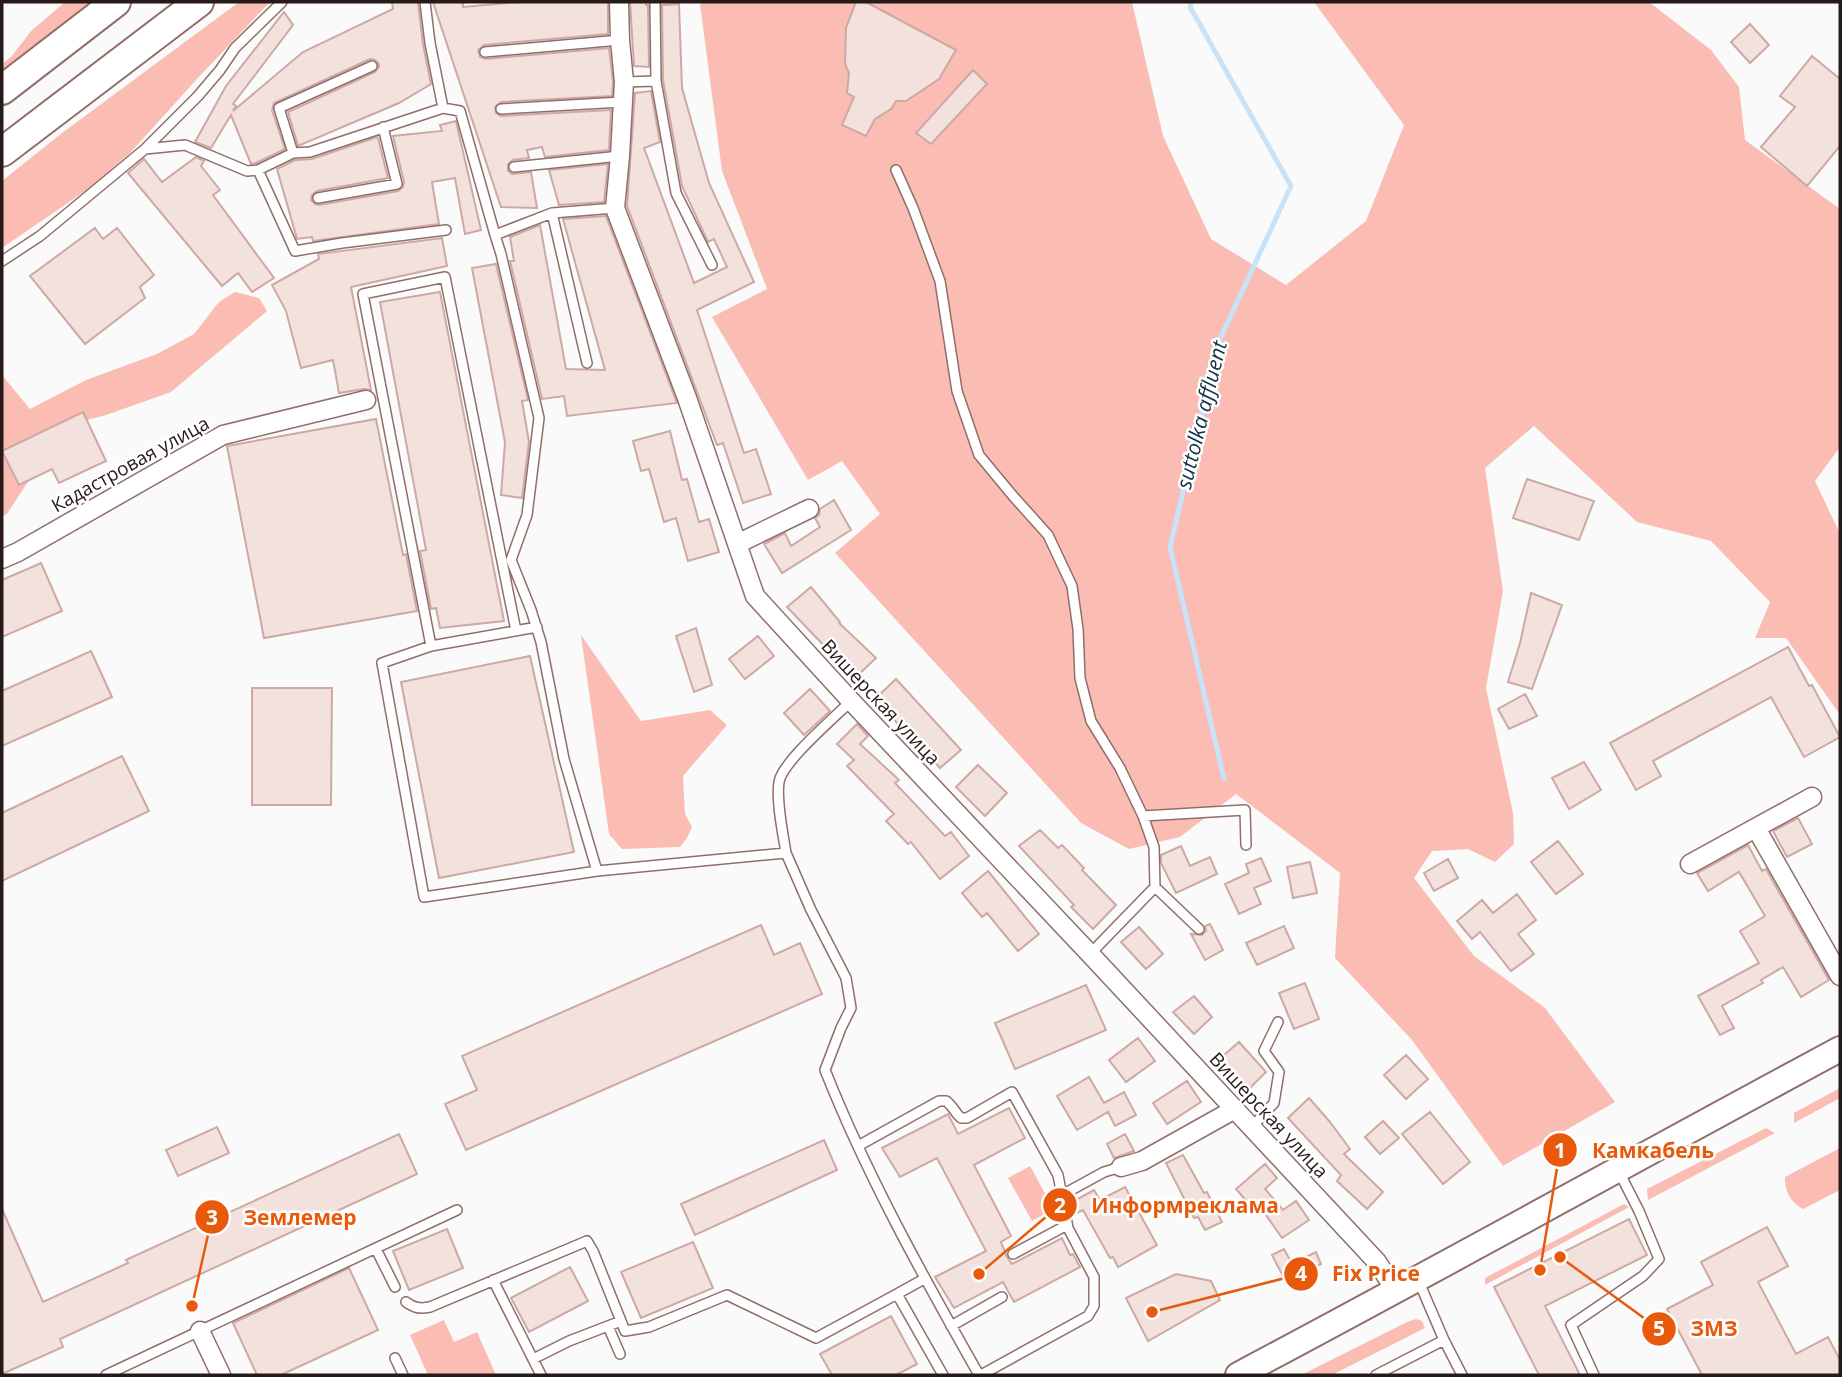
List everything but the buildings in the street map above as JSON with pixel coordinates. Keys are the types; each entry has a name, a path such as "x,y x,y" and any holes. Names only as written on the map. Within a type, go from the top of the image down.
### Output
{"main road":[{"path":"2,90 116,2"},
{"path":"2,152 199,2"},
{"path":"1238,1375 1840,1049"}],"street":[{"name":"Вишерская улица","path":"619,2 624,82 615,208 687,398 755,596 1377,1262 1407,1285"},
{"name":"Кадастровая улица","path":"2,559 223,435 366,400"},
{"path":"737,544 809,509"},
{"path":"1690,864 1812,797"},
{"path":"1756,828 1840,976"},
{"path":"1121,1167 1142,1161 1234,1109"},
{"path":"200,1331 221,1375"}],"lane":[{"path":"2,261 40,236 145,149 198,96 235,48 282,2"},
{"path":"425,2 443,107"},
{"path":"654,2 656,81 676,193 712,265"},
{"path":"485,52 620,40"},
{"path":"293,153 279,108 372,66"},
{"path":"624,82 656,81"},
{"path":"501,109 622,102"},
{"path":"145,149 185,145 247,171 258,170 293,153 310,152 443,107 460,111 501,254 539,418 527,515 511,559 537,627 564,759 597,871"},
{"path":"317,198 397,184 383,127"},
{"path":"514,167 620,156"},
{"path":"258,170 295,251 446,230"},
{"path":"896,170 940,281 957,391 979,455 1048,535 1061,562 1072,586 1078,629 1080,678 1091,721 1120,768 1143,816 1154,847 1155,887 1199,929"},
{"path":"495,235 552,213 615,208"},
{"path":"552,213 587,363"},
{"path":"431,646 363,294 445,277 516,631"},
{"path":"537,627 431,646 382,663 424,897 597,871 786,853"},
{"path":"851,701 798,752 779,780 786,853 811,910 846,978 851,1008 825,1070 843,1115 924,1279 980,1375 1088,1316 1094,1306 1094,1277 1067,1225 1057,1172 1012,1092 967,1118 957,1115 946,1101 939,1101 859,1146"},
{"path":"1143,816 1245,810 1246,845"},
{"path":"1090,954 1155,887"},
{"path":"1252,1128 1274,1103 1279,1072 1264,1051 1278,1022"},
{"path":"1062,1195 1104,1172 1121,1167"},
{"path":"1594,1375 1571,1325 1643,1276 1659,1259 1617,1169"},
{"path":"106,1375 457,1210"},
{"path":"1013,1254 1067,1225"},
{"path":"406,1302 421,1309 430,1307 587,1241 625,1331 649,1327 727,1295 816,1338 924,1279"},
{"path":"376,1249 395,1287"},
{"path":"493,1280 541,1375"},
{"path":"1407,1285 1444,1340 1462,1375"},
{"path":"897,1294 943,1375"},
{"path":"951,1326 1002,1297"},
{"path":"533,1359 569,1341 621,1321"},
{"path":"608,1326 620,1354"},
{"path":"1376,1375 1444,1340"},
{"path":"395,1358 403,1375"}],"shaded area":[{"path":"65,2 93,2 2,71 2,64 11,57 31,31"},
{"path":"239,2 270,2 131,152 91,187 2,248 2,181 62,133"},
{"path":"1132,2 1163,136 1211,239 1286,285 1366,221 1404,125 1314,2 1649,2 1711,50 1739,87 1745,140 1840,209 1840,447 1815,481 1840,534 1840,715 1786,638 1755,638 1770,602 1711,541 1637,522 1534,426 1485,468 1503,591 1486,688 1513,813 1514,844 1495,862 1468,849 1432,851 1414,878 1474,956 1545,1008 1615,1102 1503,1166 1412,1040 1335,958 1340,873 1236,794 1180,837 1129,849 1081,823 835,553 880,514 842,461 808,480 712,317 767,289 722,171 700,4"},
{"path":"235,292 259,298 267,311 171,392 106,415 49,430 44,457 7,514 2,516 2,375 30,409 86,380 157,354 194,334 219,302"},
{"path":"581,635 641,721 710,710 727,725 683,776 685,814 692,827 680,847 622,849 609,834"},
{"path":"1840,1088 1840,1098 1794,1123 1794,1113"},
{"path":"1766,1128 1775,1133 1648,1200 1647,1189"},
{"path":"1840,1148 1840,1190 1803,1209 1789,1196 1785,1177"},
{"path":"1030,1166 1046,1195 1048,1212 1032,1221 1008,1178"},
{"path":"1624,1204 1629,1207 1485,1285 1485,1278"},
{"path":"1416,1319 1422,1321 1425,1328 1332,1375 1301,1375 1407,1322"},
{"path":"444,1320 454,1342 477,1332 496,1375 428,1375 410,1335"}],"waterway":[{"name":"suttolka affluent","path":"1191,2 1190,7 1291,186 1220,339 1170,547 1224,779"}],"place":[{"name":"ЗМЗ","path":"1560,1257"},
{"name":"Камкабель","path":"1540,1270"},
{"name":"Информреклама","path":"979,1274"},
{"name":"Землемер","path":"192,1306"},
{"name":"Fix Price","path":"1152,1312"}]}
